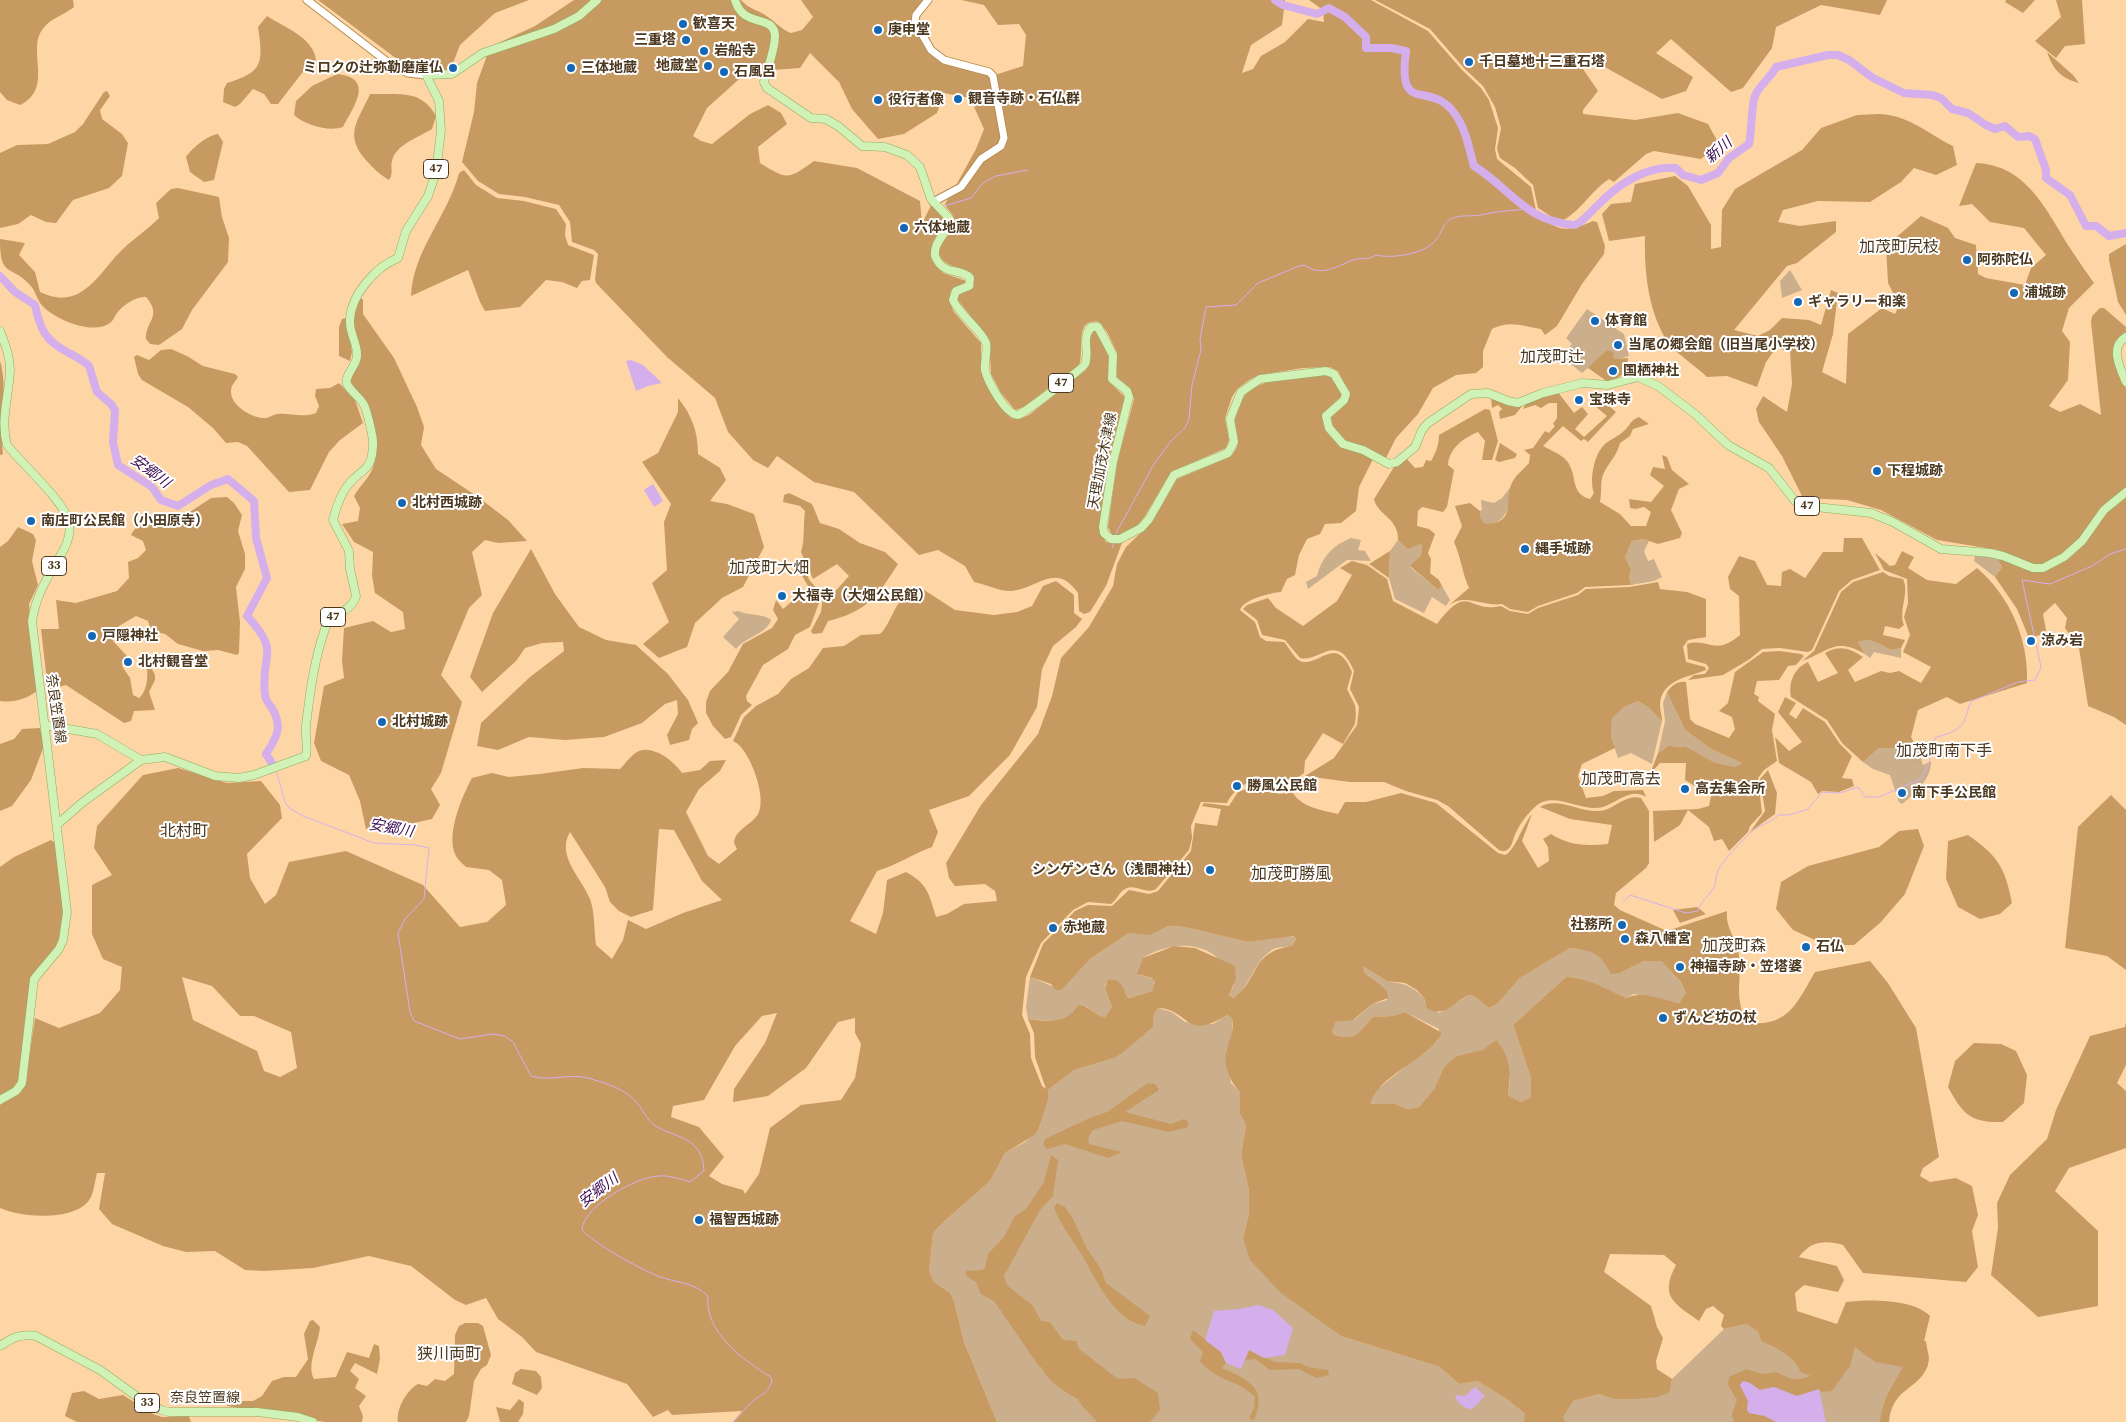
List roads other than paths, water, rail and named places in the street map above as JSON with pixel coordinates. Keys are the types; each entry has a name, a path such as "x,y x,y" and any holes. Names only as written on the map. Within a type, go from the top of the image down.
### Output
{"main road":[{"path":"307,0 390,64 408,73 426,74 452,74 483,53 554,29 579,16 597,0"},
{"name":"天理加茂木津線","path":"736,0 742,14 748,18 762,20 772,28 775,36 764,82 767,88 811,118 826,119 838,126 862,146 884,147 908,155 920,167 928,193 933,202 946,212 949,220 948,227 936,246 935,256 945,269 965,274 970,278 969,286 956,291 953,300 958,310 985,341 987,376 997,395 1010,412 1018,415 1026,411 1083,368 1086,361 1085,337 1090,328 1097,326 1103,334 1114,358 1112,379 1126,391 1129,397 1113,462 1103,527 1105,535 1112,540 1120,539 1140,528 1149,519 1174,476 1228,454 1234,442 1230,419 1240,392 1260,379 1326,371 1334,374 1346,394 1344,400 1326,416 1328,428 1342,444 1363,450 1389,464 1397,462 1415,447 1422,430 1428,423 1471,394 1488,393 1518,403 1543,393 1583,383 1608,385 1627,378 1641,378 1651,382 1683,405 1728,445 1769,468 1798,503 1807,506 1871,513 1893,522 1941,549 2003,556 2033,568 2049,567 2064,557 2082,541 2108,506 2126,492"},
{"path":"928,0 916,15 915,22 926,44 944,60 990,72 993,76 1004,138 1001,146 981,159 961,187 933,202"},
{"name":"47","path":"141,760 165,758 214,776 239,778 254,775 306,756 306,726 316,661 325,628 332,618 348,608 356,596 350,569 349,551 333,520 347,486 362,474 371,461 374,443 365,406 347,383 347,378 356,364 358,354 350,324 351,315 369,279 389,262 398,258 406,231 432,186 441,131 439,101 426,74"},
{"name":"奈良笠置線","path":"0,332 7,351 10,369 3,421 5,439 19,459 64,508 69,524 64,549 44,582 34,607 32,621 58,823 68,912 67,926 59,949 34,979 22,1083 16,1091 0,1100"},
{"path":"2126,337 2119,342 2116,353 2126,382"},
{"path":"45,725 97,734 141,760 83,802 58,823"},
{"name":"奈良笠置線","path":"0,1346 14,1337 36,1336 100,1370 139,1398 169,1412 257,1412 298,1417 314,1422"}],"waterway":[{"name":"新川","path":"1275,0 1283,5 1317,14 1329,8 1345,17 1366,37 1366,48 1391,48 1406,51 1404,71 1406,84 1411,91 1436,98 1455,114 1465,133 1474,166 1530,211 1558,222 1575,225 1579,223 1614,190 1644,173 1665,168 1676,168 1683,175 1701,180 1718,173 1729,158 1749,144 1755,96 1776,67 1828,55 1838,55 1849,60 1873,78 1904,93 1932,95 1941,98 1952,109 1968,113 1995,129 2005,126 2018,137 2029,136 2035,139 2046,170 2046,178 2070,195 2086,226 2096,226 2109,236 2126,233"},
{"path":"944,206 971,198 983,183 996,176 1028,170"},
{"path":"1115,535 1154,464 1171,441 1185,428 1189,419 1192,385 1201,350 1200,339 1206,307 1236,305 1258,283 1299,266 1304,265 1311,269 1323,271 1353,260 1370,258 1376,255 1399,256 1416,252 1431,245 1438,238 1446,223 1455,217 1526,209"},
{"name":"安郷川","path":"0,276 15,292 35,305 39,321 49,339 89,366 97,392 115,410 113,442 118,465 152,487 161,500 178,506 211,485 228,479 254,501 256,538 267,578 247,616 258,629 267,646 264,681 265,697 272,708 278,726 276,737 266,754 273,765"},
{"path":"1112,548 1114,542"},
{"path":"1623,902 1630,895 1686,913 1698,911 1714,887 1718,871 1728,857 1750,833 1778,815 1789,815 1808,809 1822,792 1840,793 1858,787 1865,797 1879,797 1921,779 1929,763 1935,738 1961,726 1972,701 2018,682 2035,680 2041,667 2022,580 2050,584 2092,566 2110,554 2126,549"},
{"name":"安郷川","path":"277,773 285,802 289,808 303,816 374,843 415,845 429,848 424,899 405,919 398,933 410,1012 414,1021 460,1039 493,1034 505,1036 513,1042 531,1076 538,1078 574,1076 588,1078 615,1087 628,1094 654,1125 693,1144 699,1151 704,1171 690,1182 663,1176 638,1181 602,1202 585,1220 582,1229 595,1241 629,1262 658,1276 697,1288 708,1296 708,1309 712,1322 719,1333 738,1354 771,1377 772,1381 767,1390 750,1403 733,1422"}],"place":[{"name":"歓喜天","path":"683,24"},
{"name":"庚申堂","path":"878,30"},
{"name":"三重塔","path":"686,40"},
{"name":"岩船寺","path":"704,51"},
{"name":"千日墓地十三重石塔","path":"1469,62"},
{"name":"地蔵堂","path":"708,66"},
{"name":"ミロクの辻弥勒磨崖仏","path":"453,68"},
{"name":"三体地蔵","path":"571,68"},
{"name":"石風呂","path":"724,72"},
{"name":"観音寺跡・石仏群","path":"958,99"},
{"name":"役行者像","path":"878,100"},
{"name":"六体地蔵","path":"904,228"},
{"name":"阿弥陀仏","path":"1967,260"},
{"name":"浦城跡","path":"2014,293"},
{"name":"ギャラリー和楽","path":"1798,302"},
{"name":"体育館","path":"1595,321"},
{"name":"当尾の郷会館（旧当尾小学校）","path":"1618,345"},
{"name":"国栖神社","path":"1613,371"},
{"name":"宝珠寺","path":"1579,400"},
{"name":"下程城跡","path":"1877,471"},
{"name":"北村西城跡","path":"402,503"},
{"name":"南庄町公民館（小田原寺）","path":"31,521"},
{"name":"縄手城跡","path":"1525,549"},
{"name":"大福寺（大畑公民館）","path":"782,596"},
{"name":"戸隠神社","path":"92,636"},
{"name":"涼み岩","path":"2031,641"},
{"name":"北村観音堂","path":"128,662"},
{"name":"北村城跡","path":"382,722"},
{"name":"勝風公民館","path":"1237,786"},
{"name":"高去集会所","path":"1685,789"},
{"name":"南下手公民館","path":"1902,793"},
{"name":"シンゲンさん（浅間神社）","path":"1210,870"},
{"name":"社務所","path":"1622,925"},
{"name":"赤地蔵","path":"1053,928"},
{"name":"森八幡宮","path":"1625,939"},
{"name":"石仏","path":"1806,947"},
{"name":"神福寺跡・笠塔婆","path":"1680,967"},
{"name":"ずんど坊の杖","path":"1663,1018"},
{"name":"福智西城跡","path":"699,1220"}],"district":[{"name":"加茂町尻枝","path":"1899,248"},
{"name":"加茂町辻","path":"1552,358"},
{"name":"加茂町大畑","path":"769,569"},
{"name":"加茂町南下手","path":"1944,752"},
{"name":"加茂町高去","path":"1621,780"},
{"name":"北村町","path":"184,832"},
{"name":"加茂町勝風","path":"1291,875"},
{"name":"加茂町森","path":"1734,947"},
{"name":"狭川両町","path":"449,1355"}]}
